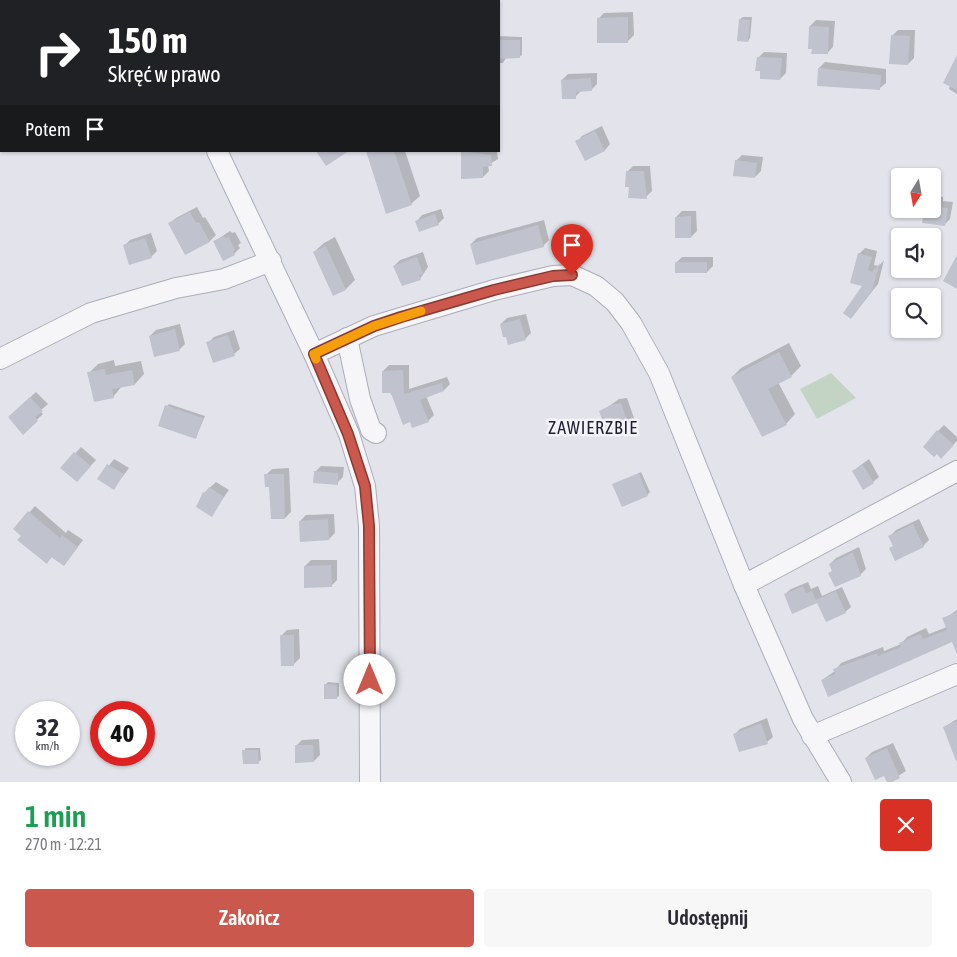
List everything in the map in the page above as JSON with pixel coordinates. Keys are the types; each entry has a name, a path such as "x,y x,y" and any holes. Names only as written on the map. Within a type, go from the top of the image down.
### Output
{"street":[{"path":"217,152 314,354 348,434 365,486 369,526 370,782"},
{"path":"0,359 91,313 176,288 224,279 271,261"},
{"path":"314,354 347,338 401,317 494,290 537,280 572,275 596,286 615,302 631,323 660,373 744,585 812,736 841,782"},
{"path":"347,338 360,399 371,430 376,433"},
{"path":"744,585 957,472"},
{"path":"812,736 957,674"}],"green space":[{"path":"831,373 856,398 817,419 800,389"}],"building":[{"path":"628,17 628,43 597,43 597,18"},
{"path":"739,19 750,20 748,42 737,41"},
{"path":"809,26 829,27 828,54 811,54 812,49 808,49"},
{"path":"891,35 910,36 908,65 889,64"},
{"path":"500,40 520,40 520,58 500,59"},
{"path":"957,55 957,90 943,83"},
{"path":"757,57 782,58 780,80 760,79 760,71 755,71"},
{"path":"818,68 881,75 880,90 817,86"},
{"path":"591,78 592,91 576,92 576,99 562,99 561,80"},
{"path":"595,131 605,151 585,161 575,141"},
{"path":"317,152 347,152 326,166"},
{"path":"366,152 394,152 412,205 386,214"},
{"path":"461,152 491,155 492,166 483,167 483,178 461,179"},
{"path":"735,160 757,163 755,178 733,176"},
{"path":"626,171 644,171 647,199 628,198 629,187 625,187"},
{"path":"941,207 948,208 945,226 922,223 923,218 941,218"},
{"path":"190,212 196,223 199,222 210,242 185,255 168,223"},
{"path":"435,214 439,225 419,232 415,221"},
{"path":"691,216 691,238 675,238 675,217"},
{"path":"538,225 544,247 476,265 470,244"},
{"path":"224,236 225,238 229,237 235,250 233,251 235,255 223,261 213,241"},
{"path":"145,238 152,258 129,265 123,245"},
{"path":"326,246 346,290 333,296 313,252"},
{"path":"858,253 872,257 868,270 872,272 880,263 872,291 851,319 843,313 862,286 850,283"},
{"path":"957,255 957,289 943,281"},
{"path":"417,257 423,274 419,275 421,280 402,286 393,266"},
{"path":"675,262 707,262 707,273 675,273"},
{"path":"520,319 526,340 508,345 506,337 503,337 500,324"},
{"path":"175,329 180,351 154,357 149,336"},
{"path":"228,335 235,356 213,363 206,342"},
{"path":"779,352 792,377 768,389 787,425 762,437 731,377"},
{"path":"105,369 106,375 132,370 135,385 112,389 114,398 94,402 87,372"},
{"path":"403,370 404,394 442,383 444,391 420,400 429,422 412,428 410,422 403,425 390,393 382,393 382,371"},
{"path":"30,397 43,411 35,417 38,421 23,435 8,417"},
{"path":"621,403 630,428 608,435 599,411 611,405"},
{"path":"165,405 203,418 196,439 158,426"},
{"path":"937,430 954,445 941,459 937,454 934,457 923,447"},
{"path":"74,452 91,466 77,482 60,468"},
{"path":"107,464 124,474 114,490 97,479"},
{"path":"863,465 874,483 863,490 852,471"},
{"path":"314,471 338,473 338,485 313,483"},
{"path":"639,473 648,496 622,507 612,484"},
{"path":"264,474 284,474 285,519 271,519 269,487 265,487"},
{"path":"209,487 224,497 212,517 196,507 203,492 205,493"},
{"path":"28,511 60,538 62,535 78,547 64,566 51,557 47,564 17,540 21,536 13,529"},
{"path":"328,519 329,540 300,542 299,521"},
{"path":"913,524 924,547 895,561 889,548 893,546 888,536"},
{"path":"853,552 861,576 835,587 828,573 832,571 829,564"},
{"path":"331,565 332,587 304,588 304,566"},
{"path":"803,586 806,593 812,591 816,600 836,591 846,613 826,622 817,603 792,614 784,594"},
{"path":"957,612 957,654 952,642 828,697 821,680 835,674 833,669 877,653 878,656 901,647 899,643 920,634 923,639 947,630 942,618"},
{"path":"280,635 294,635 294,666 281,666"},
{"path":"324,684 337,685 337,699 324,699"},
{"path":"957,721 957,761 956,761 943,727"},
{"path":"761,723 768,744 739,752 733,734"},
{"path":"295,745 313,745 314,762 295,763"},
{"path":"887,748 900,778 892,782 887,782 884,776 875,780 865,758"},
{"path":"242,750 258,750 259,764 243,764"}],"slow traffic":[{"path":"316,359 314,354 347,338 374,326 421,311"}],"district":[{"name":"ZAWIERZBIE","path":"593,427"}],"route":[{"path":"370,680 369,526 365,486 348,434 314,354 374,326 401,317 528,281 553,276 572,275"}]}
